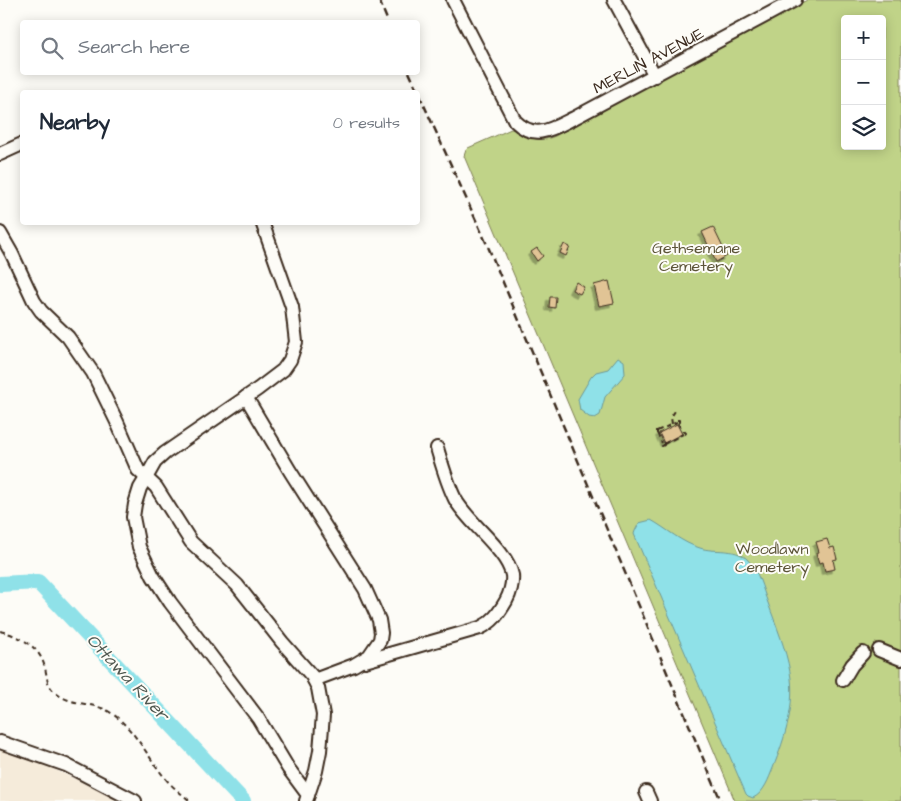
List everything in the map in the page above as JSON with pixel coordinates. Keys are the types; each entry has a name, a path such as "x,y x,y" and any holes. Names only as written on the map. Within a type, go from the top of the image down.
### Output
{"street":[{"name":"MERLIN AVENUE","path":"453,0 515,121 527,131 537,132 554,128 796,0"},
{"path":"614,0 655,76"},
{"path":"0,154 20,145"},
{"path":"263,225 292,307 296,342 290,360 283,370 164,453 156,462 140,488 133,517 139,547 145,562 170,602 258,718 307,798"},
{"path":"0,234 12,254 34,301 41,311 68,337 88,364 103,391 138,470 156,487 191,542 237,585 282,642 304,665 314,680 321,699 320,751 307,798"},
{"path":"246,397 373,606 379,620 380,640 375,649 363,661"},
{"path":"314,680 363,661 480,628 499,614 508,597 512,575 502,555 455,500 437,448"},
{"path":"879,650 901,659"},
{"path":"843,680 852,665 863,653"},
{"path":"0,742 66,765 135,801"}],"path":[{"path":"672,424 670,417 675,411"},
{"path":"677,422 683,433 663,443 657,432 672,424 677,422"},
{"path":"0,631 12,634 27,642 39,653 45,667 47,682 58,695 78,703 107,710 127,727 166,780 190,801"}],"shaded area":[{"path":"0,749 29,758 119,801 0,801"}],"green space":[{"path":"807,0 901,0 901,801 735,801 464,156 468,148 511,129 536,139 555,136"}],"water":[{"path":"618,357 624,361 625,374 605,397 600,415 595,418 589,417 580,410 578,399 591,377 596,372 608,369"},
{"path":"651,520 693,546 742,555 751,564 762,586 786,655 792,696 785,733 770,776 760,793 753,798 746,794 634,534 639,523"}],"building":[{"path":"713,227 727,256 716,262 702,232"},
{"path":"564,244 570,247 566,256 560,253"},
{"path":"537,248 543,256 537,261 531,252"},
{"path":"609,281 614,303 599,306 594,285"},
{"path":"576,282 584,287 580,294 572,290"},
{"path":"550,297 556,297 555,308 549,307"},
{"path":"677,424 682,434 664,443 659,433"},
{"path":"827,539 830,548 834,547 837,559 833,560 835,569 825,571 823,562 819,563 816,553 819,552 816,542"}],"waterway":[{"name":"Ottawa River","path":"0,584 38,582 243,801"}],"railway":[{"path":"379,0 387,20"},
{"path":"410,75 417,90"},
{"path":"420,96 489,249 721,801"}],"park label":[{"name":"Gethsemane Cemetery","path":"696,256"},
{"name":"Woodlawn Cemetery","path":"772,557"}]}
